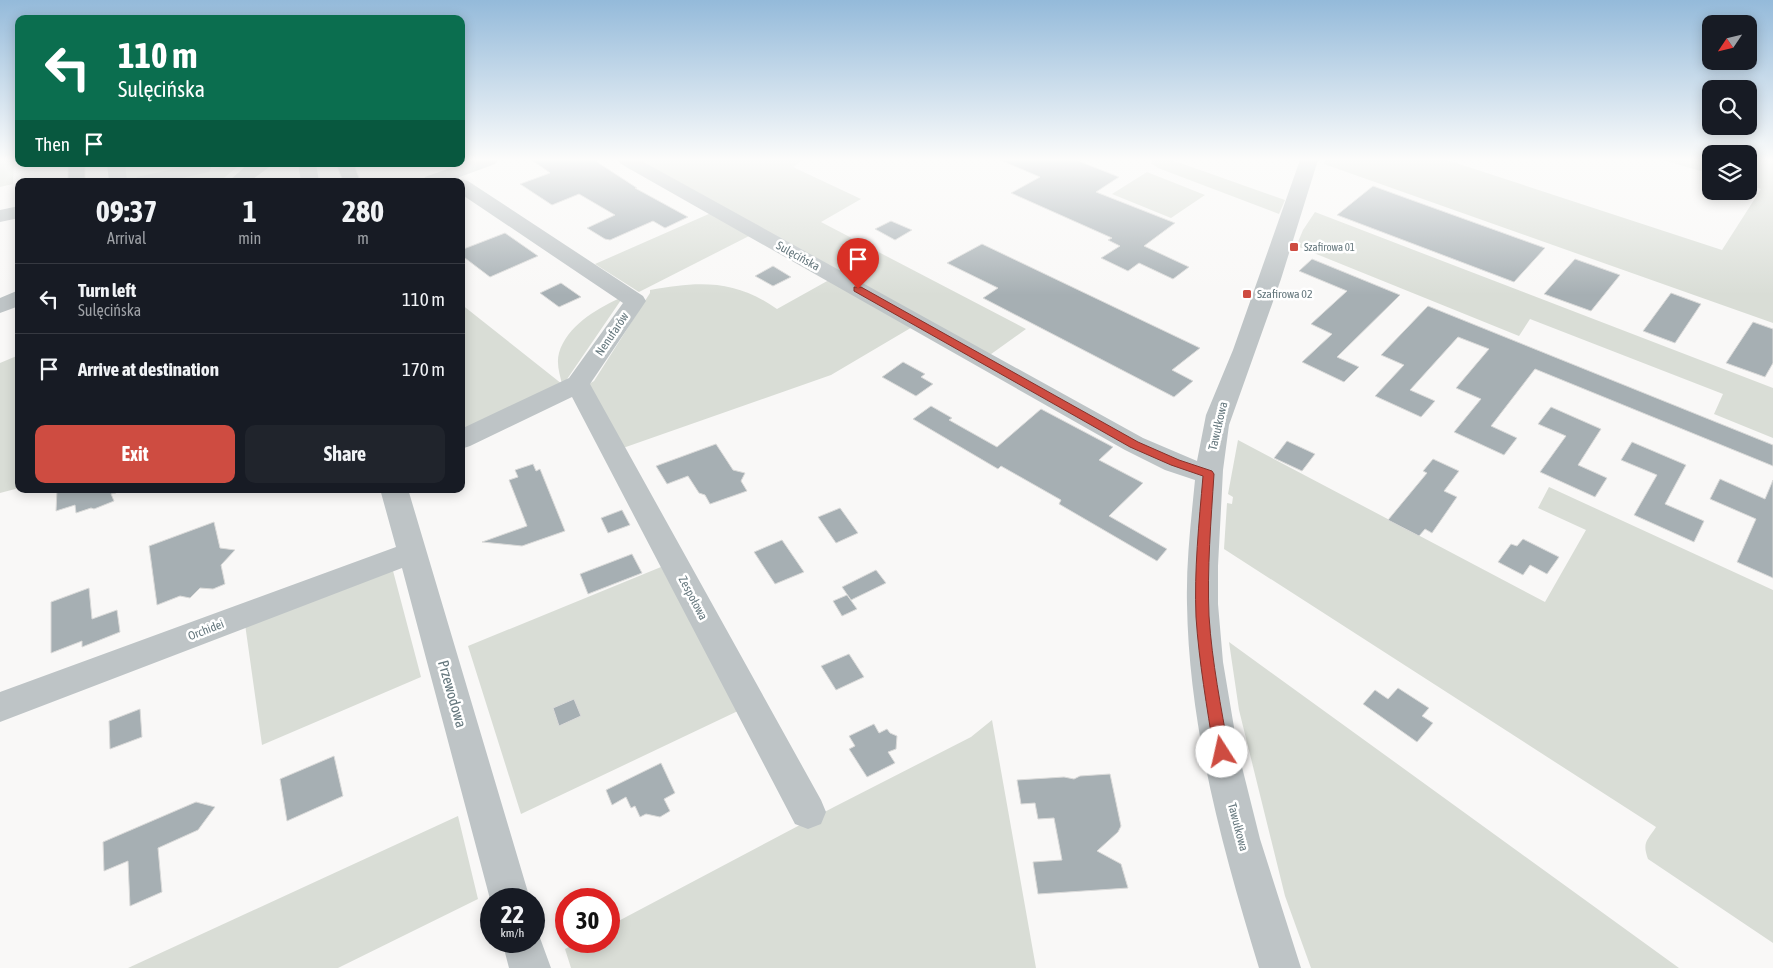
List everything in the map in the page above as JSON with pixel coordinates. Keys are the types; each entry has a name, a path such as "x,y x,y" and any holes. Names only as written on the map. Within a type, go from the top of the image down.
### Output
{"street":[{"name":"Nenufarów","path":"465,438 578,384 635,301 486,205"},
{"name":"Sulęcińska","path":"708,205 1134,444 1175,463 1208,474"},
{"name":"Tawułkowa","path":"1280,968 1257,898 1229,791 1207,665 1202,572 1208,474 1216,423 1227,390 1244,352 1294,205"},
{"path":"0,216 15,213"},
{"path":"0,306 15,299"},
{"name":"Zespołowa","path":"578,384 808,812"},
{"name":"Przewodowa","path":"395,493 507,888"},
{"name":"Orchidei","path":"0,707 411,553"},
{"path":"526,953 530,968"}],"shaded area":[{"path":"715,205 850,205 821,222 1026,329 987,357"},
{"path":"1139,205 1190,205 1171,218"},
{"path":"1256,205 1283,205 1279,214"},
{"path":"1440,205 1585,205 1722,250 1751,205 1773,205 1773,323"},
{"path":"1315,212 1773,388 1773,438 1714,414 1723,394 1530,319 1519,336 1299,247 1301,243 1298,242 1303,230"},
{"path":"711,213 751,235 639,292 595,264"},
{"path":"829,280 914,326 831,375 623,448 589,384 594,381 650,293 650,290 700,284 731,287 761,299 777,309"},
{"path":"618,299 621,300 563,385 465,430 465,307 562,384 558,357 563,343 575,327 600,308"},
{"path":"15,357 15,489 0,493 0,363"},
{"path":"1238,440 1545,602 1586,530 1538,508 1549,487 1773,590 1773,943 1648,859 1645,849 1646,845 1656,827 1224,549 1227,503 1232,504 1233,497 1228,494"},
{"path":"392,567 421,677 262,745 245,624"},
{"path":"661,567 740,710 521,814 468,646"},
{"path":"1229,642 1679,968 1311,968 1285,896 1239,710"},
{"path":"992,720 1036,968 571,968 566,953 620,953 620,920 971,737"},
{"path":"458,816 478,899 338,968 128,968"}],"building":[{"path":"598,205 666,205 688,217 665,228 653,221 610,240 587,228 615,215"},
{"path":"1038,205 1130,205 1175,223 1144,246 1189,267 1173,279 1139,263 1128,271 1101,258 1120,246 1108,240 1112,238"},
{"path":"1349,205 1426,205 1545,248 1514,282 1337,215"},
{"path":"891,221 912,230 895,240 875,229"},
{"path":"505,233 538,256 490,277 465,258 465,248"},
{"path":"982,244 1200,348 1172,370 1193,381 1174,397 983,298 998,288 947,263"},
{"path":"1312,259 1400,295 1337,357 1359,367 1344,382 1302,362 1332,334 1311,324 1347,291 1299,271"},
{"path":"1575,259 1620,275 1591,311 1544,294"},
{"path":"773,266 791,277 773,286 755,276"},
{"path":"561,283 581,297 559,307 540,293"},
{"path":"1671,293 1701,304 1675,343 1643,331"},
{"path":"1428,306 1773,445 1773,466 1535,369 1491,426 1517,438 1504,455 1454,432 1481,399 1456,388 1489,349 1458,337 1410,390 1435,401 1421,417 1375,396 1404,365 1381,355"},
{"path":"1753,322 1773,329 1773,363 1765,377 1726,363"},
{"path":"903,362 925,374 921,377 933,384 916,396 882,377"},
{"path":"931,406 952,418 949,420 997,447 1041,409 1113,447 1099,460 1143,483 1109,516 1167,549 1157,561 1059,504 1061,500 1001,466 998,469 913,419"},
{"path":"1551,407 1601,429 1578,465 1607,478 1595,497 1540,472 1566,436 1538,424"},
{"path":"1287,441 1315,454 1302,471 1274,458"},
{"path":"1632,442 1686,465 1665,504 1704,521 1694,542 1634,515 1657,475 1621,460"},
{"path":"716,444 733,470 745,473 741,481 747,491 710,504 705,495 699,493 688,476 667,484 656,466"},
{"path":"1433,459 1459,471 1444,491 1457,497 1432,533 1425,529 1419,536 1388,520 1427,473 1423,471"},
{"path":"533,464 536,471 540,469 565,531 522,546 482,542 527,526 509,480 518,477 515,470"},
{"path":"1720,479 1765,499 1773,480 1773,578 1737,562 1756,519 1710,499"},
{"path":"57,493 116,493 111,494 114,501 94,509 91,508 76,513 75,505 56,511"},
{"path":"840,508 858,533 836,543 818,517"},
{"path":"622,510 630,525 608,533 601,518"},
{"path":"214,522 220,548 235,550 221,565 225,584 213,589 200,588 190,598 180,596 157,605 149,546"},
{"path":"1523,539 1559,557 1547,574 1530,565 1523,575 1498,562 1511,544 1517,546"},
{"path":"782,540 804,572 775,584 754,552"},
{"path":"632,554 642,573 588,594 580,574"},
{"path":"876,570 886,583 851,600 842,587"},
{"path":"89,588 92,619 117,610 120,632 82,647 82,641 51,653 51,602"},
{"path":"847,595 857,609 842,616 833,601"},
{"path":"849,654 864,677 836,690 821,666"},
{"path":"1398,688 1429,708 1422,716 1433,723 1417,742 1363,704 1375,690 1388,699"},
{"path":"574,699 581,716 559,726 553,708"},
{"path":"140,709 142,737 110,749 109,721"},
{"path":"874,724 879,733 887,729 890,733 897,736 896,749 888,752 895,763 867,777 849,749 855,746 849,736"},
{"path":"334,756 343,796 287,821 280,779"},
{"path":"661,763 675,793 664,799 670,811 660,817 646,814 640,817 635,806 631,808 626,797 612,805 606,790"},
{"path":"1110,774 1121,826 1118,832 1097,851 1121,864 1128,888 1038,894 1033,862 1062,860 1054,818 1038,819 1035,803 1021,804 1017,780 1064,777 1074,779 1080,776"},
{"path":"196,802 215,807 198,830 158,848 162,892 130,906 128,861 104,871 103,842"}],"place":[{"name":"Szafirowa 01","path":"1294,247"},
{"name":"Szafirowa 02","path":"1247,294"}],"route":[{"path":"858,289 1134,444 1175,463 1208,474 1202,572 1203,617 1207,665 1222,752"}]}
